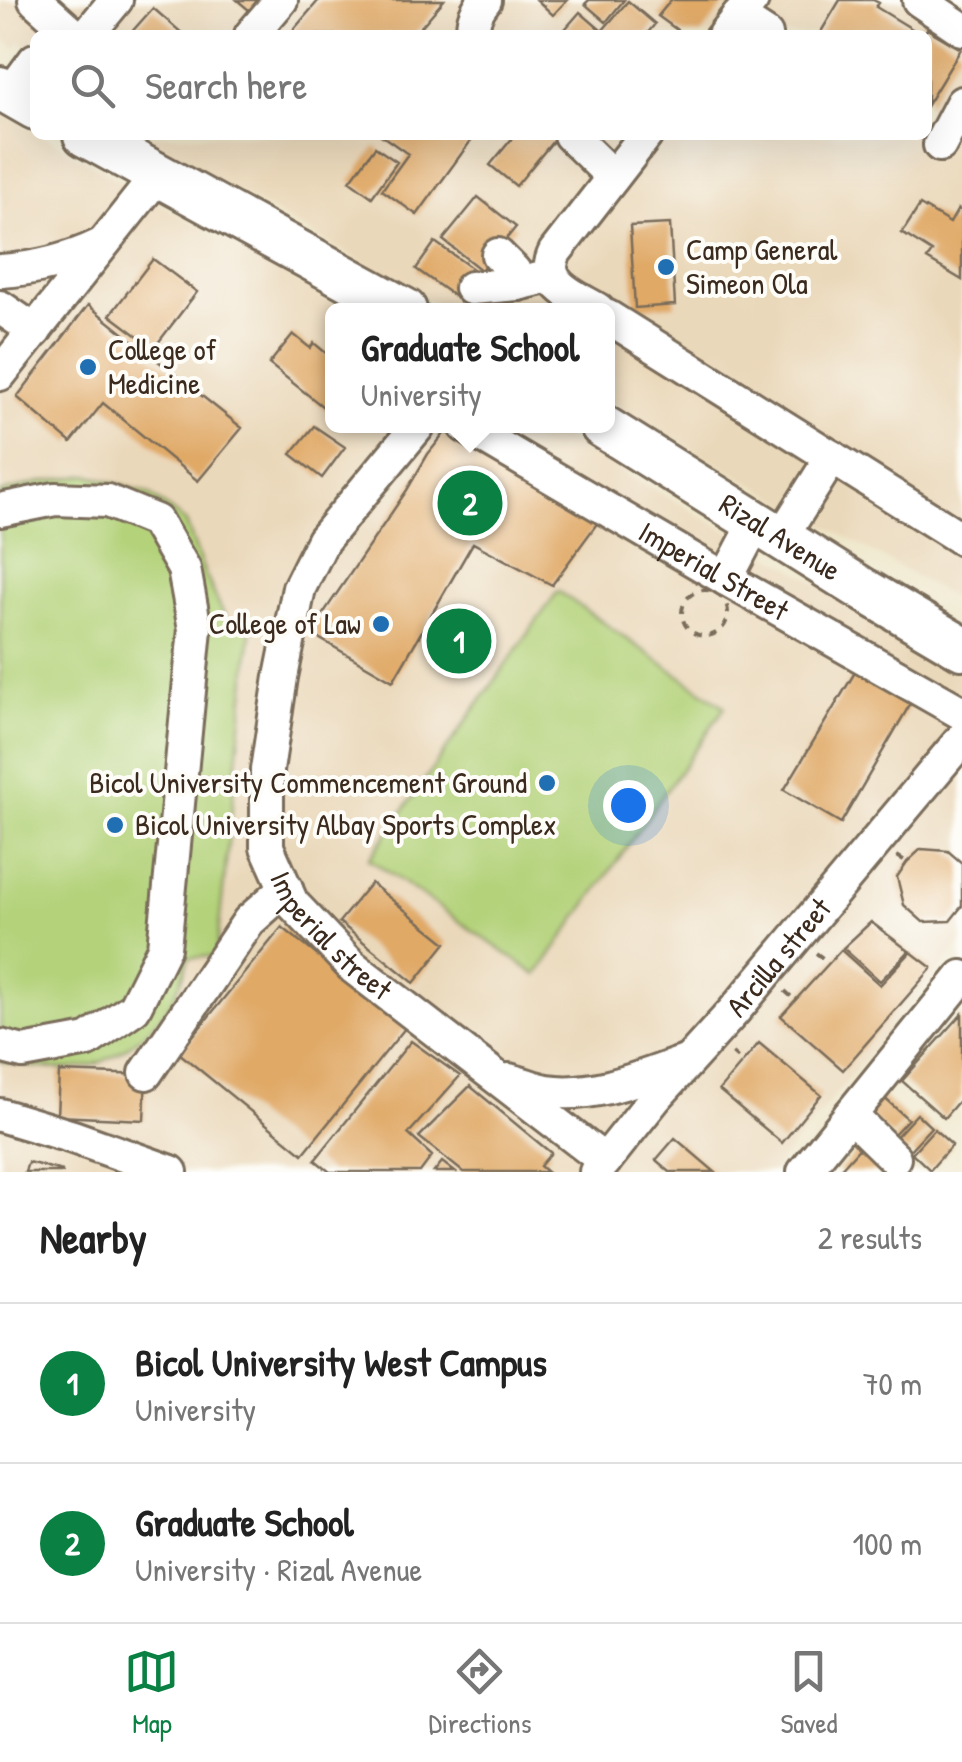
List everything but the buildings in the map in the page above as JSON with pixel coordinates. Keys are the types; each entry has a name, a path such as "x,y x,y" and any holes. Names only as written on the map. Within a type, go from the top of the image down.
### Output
{"main road":[{"path":"93,140 392,303"},
{"name":"Rizal Avenue","path":"613,433 962,648"}],"street":[{"path":"35,0 71,26 116,0"},
{"path":"255,30 282,0"},
{"path":"472,30 475,13 486,0"},
{"path":"920,0 961,27"},
{"path":"942,146 962,103"},
{"path":"575,140 613,177"},
{"path":"586,303 558,286 549,263 642,140"},
{"path":"0,374 158,175"},
{"path":"0,270 19,270 69,258 102,244"},
{"path":"498,255 514,271 518,284"},
{"path":"471,288 518,284 551,276"},
{"path":"0,307 34,331"},
{"path":"615,320 962,538"},
{"name":"Imperial street","path":"412,433 323,540 299,588 280,677 267,770 268,847 292,903 353,967 494,1076 600,1167"},
{"name":"Imperial Street","path":"477,433 962,713"},
{"path":"726,580 832,457"},
{"path":"0,510 55,499 107,501 156,521 184,569 195,629 164,948 134,1008 88,1040 23,1052 0,1046"},
{"name":"Arcilla street","path":"600,1167 962,739"},
{"path":"146,1074 249,920 286,888"},
{"path":"808,1170 962,978"},
{"name":"Imperial street","path":"494,1076 549,1091 590,1090 689,1061"},
{"path":"850,1114 894,1158"},
{"path":"0,1115 171,1172"}],"path":[{"path":"698,590 717,593 728,610 724,626 716,634 706,636 690,631 682,616 684,600 698,590"}],"shaded area":[{"name":"Camp General Simeon Ola","path":"0,0 962,0 962,603 615,406 615,303 435,303 144,140 932,140 932,30 30,30 30,47 20,41 15,48 0,37"},
{"path":"0,111 30,128 30,140 51,140 333,303 325,303 325,433 556,433 962,666 962,944 771,1172 0,1172"}],"green space":[{"name":"Bicol University Albay Sports Complex","path":"89,475 147,493 186,522 226,619 252,622 216,956 189,958 168,1007 134,1042 106,1060 68,1069 0,1061 0,493"},
{"name":"Bicol University Commencement Ground","path":"558,591 725,707 537,975 369,859"}],"place":[{"name":"Camp General Simeon Ola","path":"666,267"},
{"name":"College of Medicine","path":"88,367"},
{"name":"Graduate School","path":"470,503"},
{"name":"College of Law","path":"381,624"},
{"name":"Bicol University West Campus","path":"459,641"},
{"name":"Bicol University Commencement Ground","path":"547,783"},
{"name":"Bicol University Albay Sports Complex","path":"115,825"}]}
